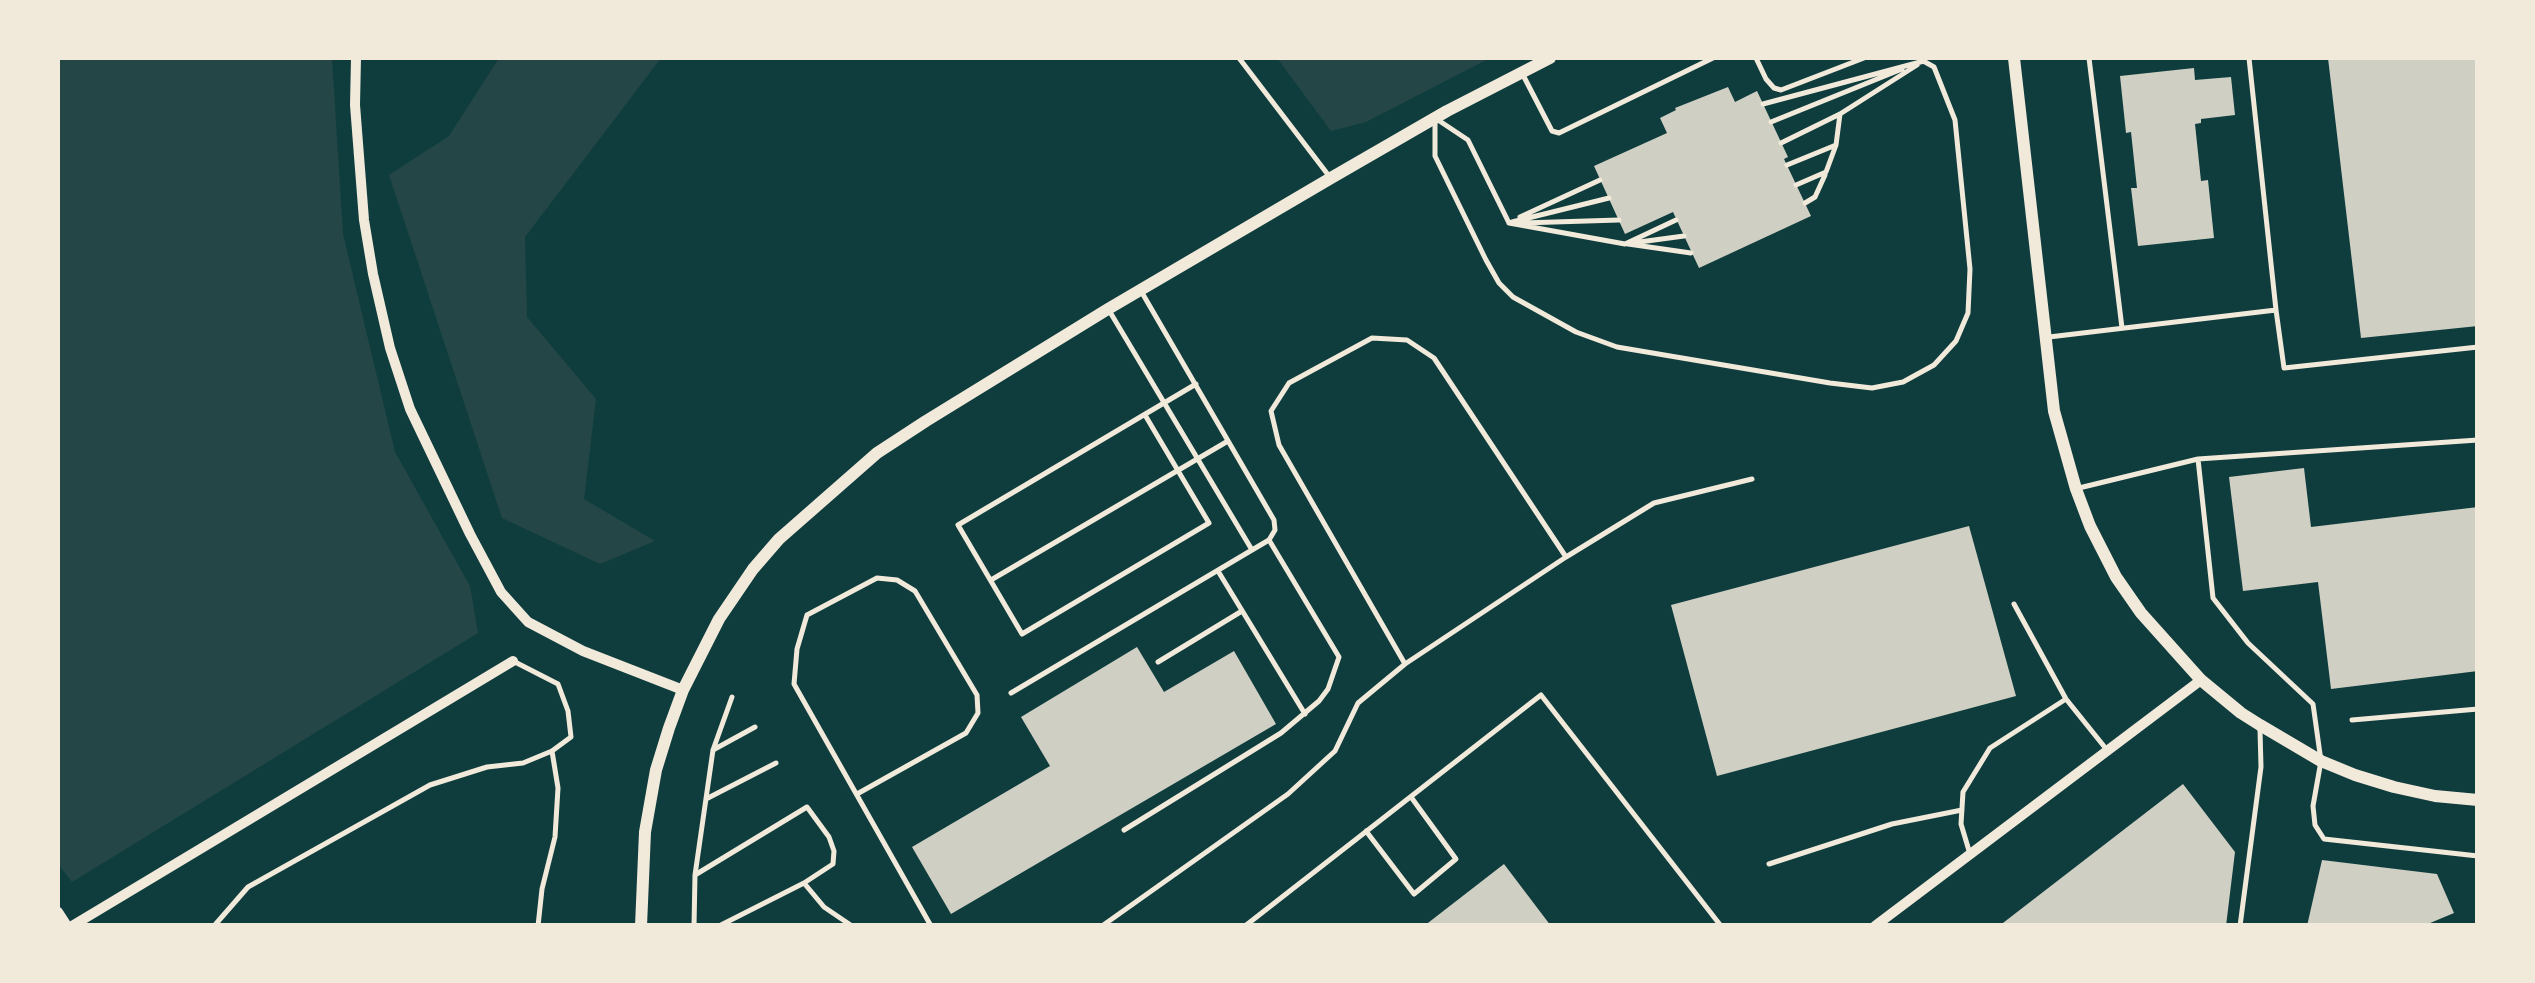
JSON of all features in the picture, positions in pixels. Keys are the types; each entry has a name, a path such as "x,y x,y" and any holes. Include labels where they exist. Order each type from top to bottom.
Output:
{"street":[{"path":"356,58 355,104 364,220 382,311 410,410 470,534 501,592 528,622 583,652 683,690"},
{"path":"641,926 646,832 656,770 668,728 719,620 753,569 779,539 877,453 1108,309 1331,178 1550,58"},
{"path":"2014,58 2054,411 2076,489 2116,577 2141,613 2201,680 2260,725 2321,761 2356,775 2435,796 2478,800"},
{"path":"58,912 70,926 513,661"},
{"path":"1875,926 2201,680"}],"lane":[{"path":"1240,58 1331,178"},
{"path":"1522,72 1552,131 1559,133 1713,58"},
{"path":"1756,58 1766,79 1781,90 1864,58"},
{"path":"2089,58 2122,328"},
{"path":"2249,58 2284,368 2478,347"},
{"path":"1781,143 1840,114 1921,59"},
{"path":"1771,122 1921,59"},
{"path":"1435,118 1435,156 1499,283 1513,296 1576,332 1618,347 1872,388 1902,382 1934,365 1956,341 1968,313 1970,269 1955,120 1934,67 1921,59 1763,104"},
{"path":"1805,203 1815,197 1826,172 1836,145 1840,114"},
{"path":"1435,118 1468,140 1509,223"},
{"path":"1787,165 1836,145"},
{"path":"1796,184 1826,172"},
{"path":"1509,223 1600,180"},
{"path":"1509,223 1609,198"},
{"path":"1509,223 1619,220"},
{"path":"1626,244 1676,220"},
{"path":"1509,223 1692,252"},
{"path":"1626,244 1684,236"},
{"path":"1011,693 1270,540 1275,530 1274,520 1141,290"},
{"path":"1108,309 1252,550"},
{"path":"2046,337 2276,310"},
{"path":"1405,664 1279,444 1271,410 1290,383 1372,338 1407,340 1434,358 1566,557"},
{"path":"1144,415 1209,524 1022,634 958,525 1196,384"},
{"path":"2076,489 2198,459 2478,440"},
{"path":"991,580 1228,441"},
{"path":"2198,459 2214,598 2248,643 2314,704 2321,761 2313,806 2315,825 2324,838 2478,856"},
{"path":"1102,926 1288,794 1335,752 1358,703 1405,664 1654,503 1752,479"},
{"path":"1124,830 1281,733 1328,689 1339,656 1270,540"},
{"path":"1218,572 1304,714"},
{"path":"856,794 966,733 978,713 977,695 915,591 896,580 877,578 807,615 797,650 794,684 856,794 931,926"},
{"path":"2014,604 2066,699 2108,750"},
{"path":"1158,662 1242,611"},
{"path":"214,926 248,887 430,785 486,767 524,763 552,751 571,737 568,711 558,684 513,661"},
{"path":"1245,926 1540,695 1720,926"},
{"path":"694,926 695,875 713,750 732,697"},
{"path":"1970,854 1961,824 1963,792 1990,748 2066,699"},
{"path":"2352,720 2478,709"},
{"path":"2240,926 2261,767 2260,725"},
{"path":"713,750 754,727"},
{"path":"538,926 555,836 558,788 552,751"},
{"path":"706,799 776,763"},
{"path":"1366,831 1414,894 1456,859 1411,797"},
{"path":"695,875 808,807 829,837 834,864 719,926"},
{"path":"1769,864 1892,824 1962,810"},
{"path":"804,883 824,907 852,926"}],"shaded area":[{"path":"58,58 332,58 343,234 395,452 470,586 478,633 72,882 58,864"},
{"path":"499,58 661,58 525,237 527,317 596,399 584,499 655,541 600,564 502,518 389,175 449,136"},
{"path":"1277,58 1490,58 1366,122 1331,131"}],"building":[{"path":"2328,58 2478,58 2478,326 2361,338"},
{"path":"2194,68 2195,80 2231,77 2235,115 2201,119 2201,123 2195,124 2201,181 2208,180 2214,238 2138,246 2131,188 2137,188 2120,76"},
{"path":"1728,87 1735,102 1757,91 1811,216 1699,268 1673,212 1625,234 1594,166 1667,133 1660,118 1675,108"},
{"path":"2304,468 2311,527 2478,507 2478,671 2331,689 2318,582 2243,591 2229,477"},
{"path":"1969,526 2016,696 1717,776 1671,605"},
{"path":"1137,647 1164,692 1234,651 1276,724 951,914 912,847 1050,766 1021,717"},
{"path":"2183,784 2235,852 2226,926 1999,926"},
{"path":"2322,860 2437,874 2454,913 2423,926 2307,926"},
{"path":"1504,864 1551,926 1424,926"}]}
